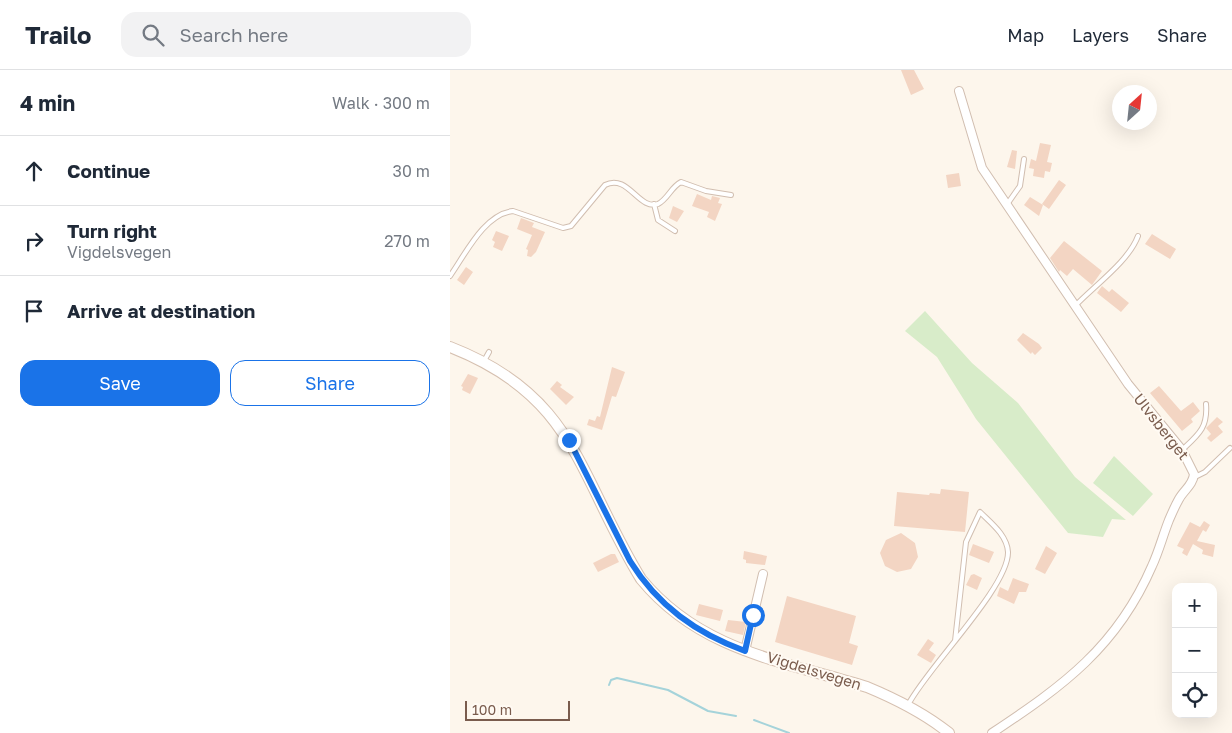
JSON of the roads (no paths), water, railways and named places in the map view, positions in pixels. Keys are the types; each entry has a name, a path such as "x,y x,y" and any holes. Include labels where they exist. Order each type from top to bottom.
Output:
{"main road":[{"name":"Vigdelsvegen","path":"450,347 486,357 539,401 553,418 583,465 630,561 652,593 684,621 700,631 745,651 867,687 908,705 949,733"}],"street":[{"name":"Ulvsberget","path":"959,91 982,168 1008,203 1128,384 1182,450 1193,469 1193,478 1173,510 1152,566 1131,607 1101,648 1040,701 992,733"},
{"path":"745,651 763,574"}],"lane":[{"path":"1008,203 1020,186 1024,158"},
{"path":"450,276 475,236 504,212 513,211 563,228 571,226 605,185 612,182 620,183 643,200 654,204 664,199 675,185 681,182 706,191 731,196"},
{"path":"654,204 658,220 676,231"},
{"path":"1075,306 1126,255 1138,236"},
{"path":"1182,450 1199,434 1207,419 1206,404"},
{"path":"1193,478 1205,472 1230,448"},
{"path":"908,705 988,598 1007,561 1008,550 1005,538 980,512 966,542 955,641"}],"waterway":[{"path":"609,685 611,680 617,678 668,690 708,711 736,716"},
{"path":"754,720 789,733"}]}
